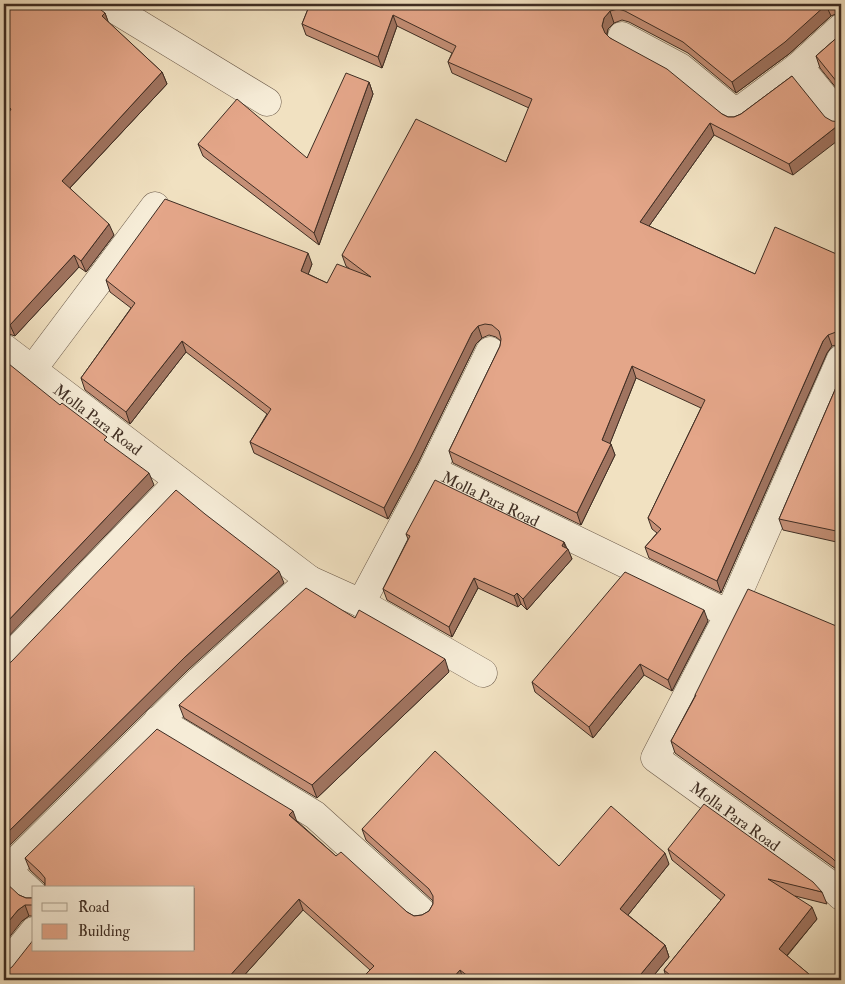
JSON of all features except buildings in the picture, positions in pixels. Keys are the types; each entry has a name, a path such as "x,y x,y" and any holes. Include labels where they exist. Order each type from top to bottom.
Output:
{"street":[{"path":"106,4 266,102"},
{"path":"622,36 680,67 736,112 799,66 841,28"},
{"path":"799,66 841,118"},
{"path":"32,370 155,206"},
{"name":"Molla Para Road","path":"4,348 310,580 361,603 432,470 729,614 655,758 827,882 841,896"},
{"path":"432,470 490,351"},
{"path":"729,614 841,359"},
{"path":"4,663 178,481"},
{"path":"32,893 8,870 158,720 310,580"},
{"path":"361,603 483,673"},
{"path":"158,720 315,815 422,912"},
{"path":"4,968 32,933"}]}
